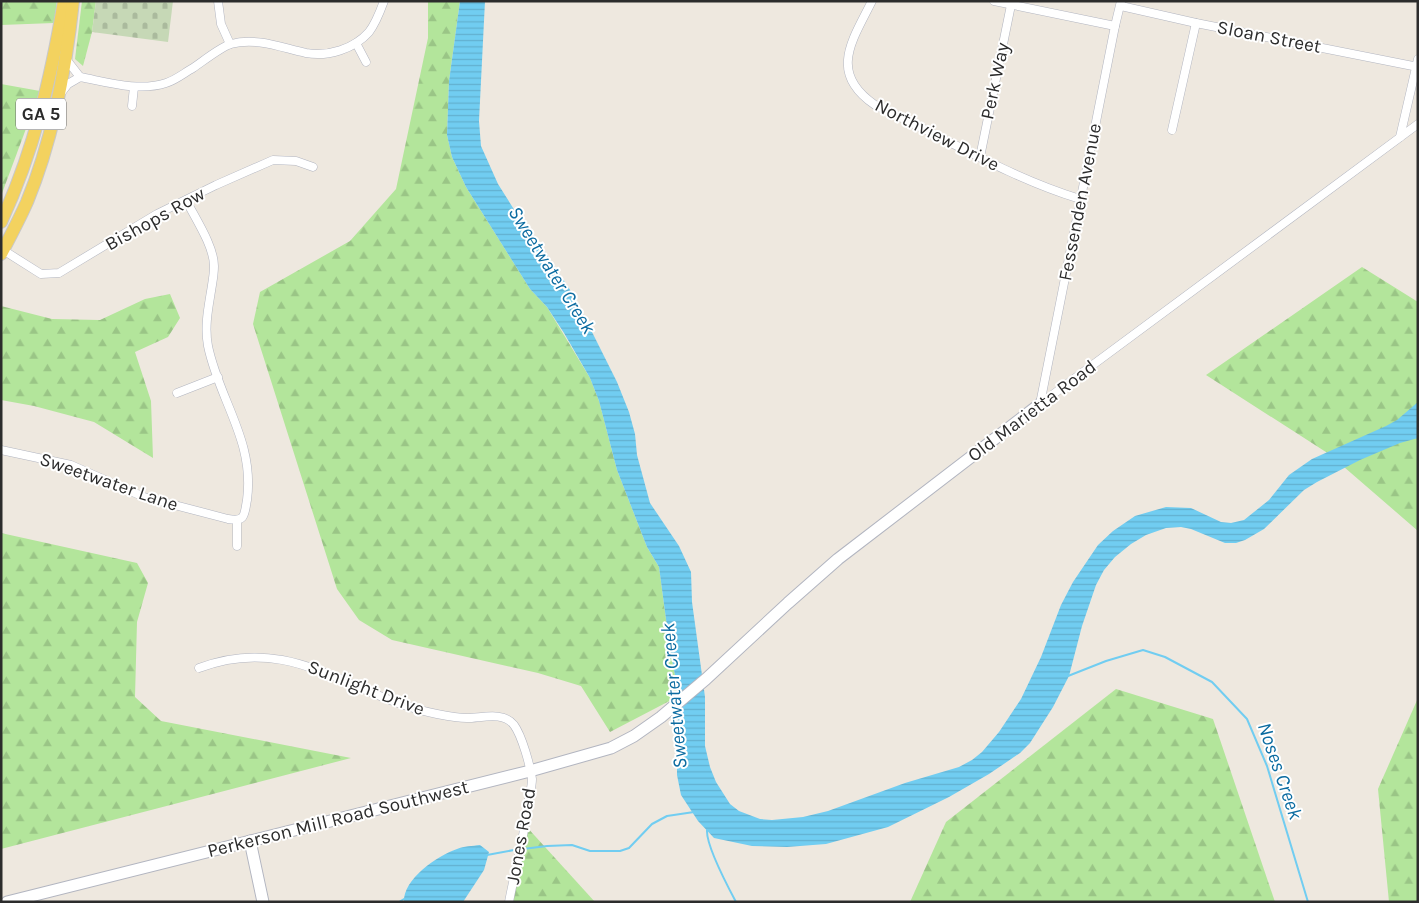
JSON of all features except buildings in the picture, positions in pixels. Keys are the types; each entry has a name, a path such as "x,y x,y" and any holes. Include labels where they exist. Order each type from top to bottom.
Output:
{"main road":[{"name":"GA 5","path":"1,222 16,189 40,116 56,49 64,1"},
{"name":"GA 5","path":"2,252 20,218 38,173 47,143 58,98 73,1"}],"street":[{"path":"218,1 222,24 230,44"},
{"path":"58,98 68,84 80,78 134,87 166,83 230,44 250,42 273,44 307,53 324,54 342,50 368,32 380,13 384,1"},
{"name":"Northview Drive","path":"872,1 847,56 849,72 858,92 876,105 980,157 1047,189 1080,199"},
{"path":"994,1 1115,26"},
{"name":"Sloan Street","path":"1121,3 1196,23 1417,64"},
{"name":"Fessenden Avenue","path":"1040,404 1121,3"},
{"name":"Perk Way","path":"980,157 1011,5"},
{"path":"1172,130 1196,23"},
{"path":"356,42 366,62"},
{"path":"65,58 80,78"},
{"path":"1400,137 1417,64"},
{"path":"132,106 134,87"},
{"name":"Old Marietta Road","path":"661,717 706,679 838,559 1226,264 1418,124"},
{"name":"Bishops Row","path":"2,252 41,274 59,273 157,214 216,184 273,160 296,161 313,167"},
{"path":"186,200 210,246 214,265 206,328 208,346 243,442 247,465 248,482 245,514 237,520 237,546"},
{"path":"177,393 218,377"},
{"name":"Sweetwater Lane","path":"1,450 71,465 144,497 237,520"},
{"name":"Sunlight Drive","path":"199,668 230,658 248,656 276,658 310,666 414,709 457,717 491,716 507,720 514,726 522,741 530,771"},
{"name":"Perkerson Mill Road Southwest","path":"14,901 530,771 611,748 634,736 661,717"},
{"name":"Jones Road","path":"509,902 527,815 532,780 530,771"},
{"path":"250,841 263,902"}],"green space":[{"path":"1,1 57,1 54,23 1,25"},
{"path":"82,1 96,1 92,32 83,66 75,59"},
{"path":"96,1 173,1 168,42 92,32"},
{"path":"428,1 460,1 449,81 447,135 452,157 466,187 530,289 547,307 590,378 599,401 617,470 647,547 659,567 670,649 679,696 610,732 581,686 538,673 392,640 359,620 337,589 253,324 260,292 350,241 396,189 428,38"},
{"path":"1,84 40,91 1,196"},
{"path":"1362,267 1418,302 1418,531 1329,454 1206,375"},
{"path":"170,294 180,318 168,337 135,352 151,401 153,458 94,422 34,406 1,400 1,306 52,319 100,320 145,299"},
{"path":"1,533 137,563 148,583 137,622 135,697 161,721 351,758 1,849"},
{"path":"1116,689 1213,719 1275,902 910,902 946,822"},
{"path":"1418,698 1418,902 1389,902 1378,789"},
{"path":"525,825 595,902 508,902"}],"water":[{"name":"Sweetwater Creek","path":"460,1 485,1 479,121 481,146 498,184 574,296 617,382 629,412 635,434 637,455 650,503 679,546 691,572 692,602 705,697 705,746 716,782 730,804 739,811 760,819 772,820 803,817 828,811 905,783 959,767 972,760 982,752 999,732 1021,699 1041,657 1061,605 1073,582 1098,545 1113,531 1135,516 1166,507 1191,508 1221,522 1231,523 1244,520 1269,500 1289,475 1312,459 1386,426 1397,420 1418,402 1418,438 1400,443 1360,460 1317,482 1304,490 1264,529 1245,540 1236,543 1225,543 1191,529 1181,527 1166,528 1146,535 1131,544 1115,557 1104,570 1096,585 1082,626 1069,676 1053,707 1030,743 1020,753 989,774 949,797 888,827 826,844 787,847 752,846 714,838 698,821 681,795 677,775 679,696 670,649 659,567 647,547 617,470 599,401 590,378 564,333 547,307 530,289 466,187 452,157 447,135 449,81"},
{"path":"480,845 489,852 484,870 463,902 404,902 405,893 409,885 431,863 449,852 468,846"}],"waterway":[{"name":"Noses Creek","path":"1068,676 1106,661 1143,650 1165,657 1212,682 1247,719 1267,766 1308,902"},
{"path":"523,849 572,845 590,851 620,851 629,848 652,824 667,816 694,812"},
{"path":"707,830 714,855 736,902"},
{"path":"487,855 514,850"},
{"path":"399,902 404,899"}]}
